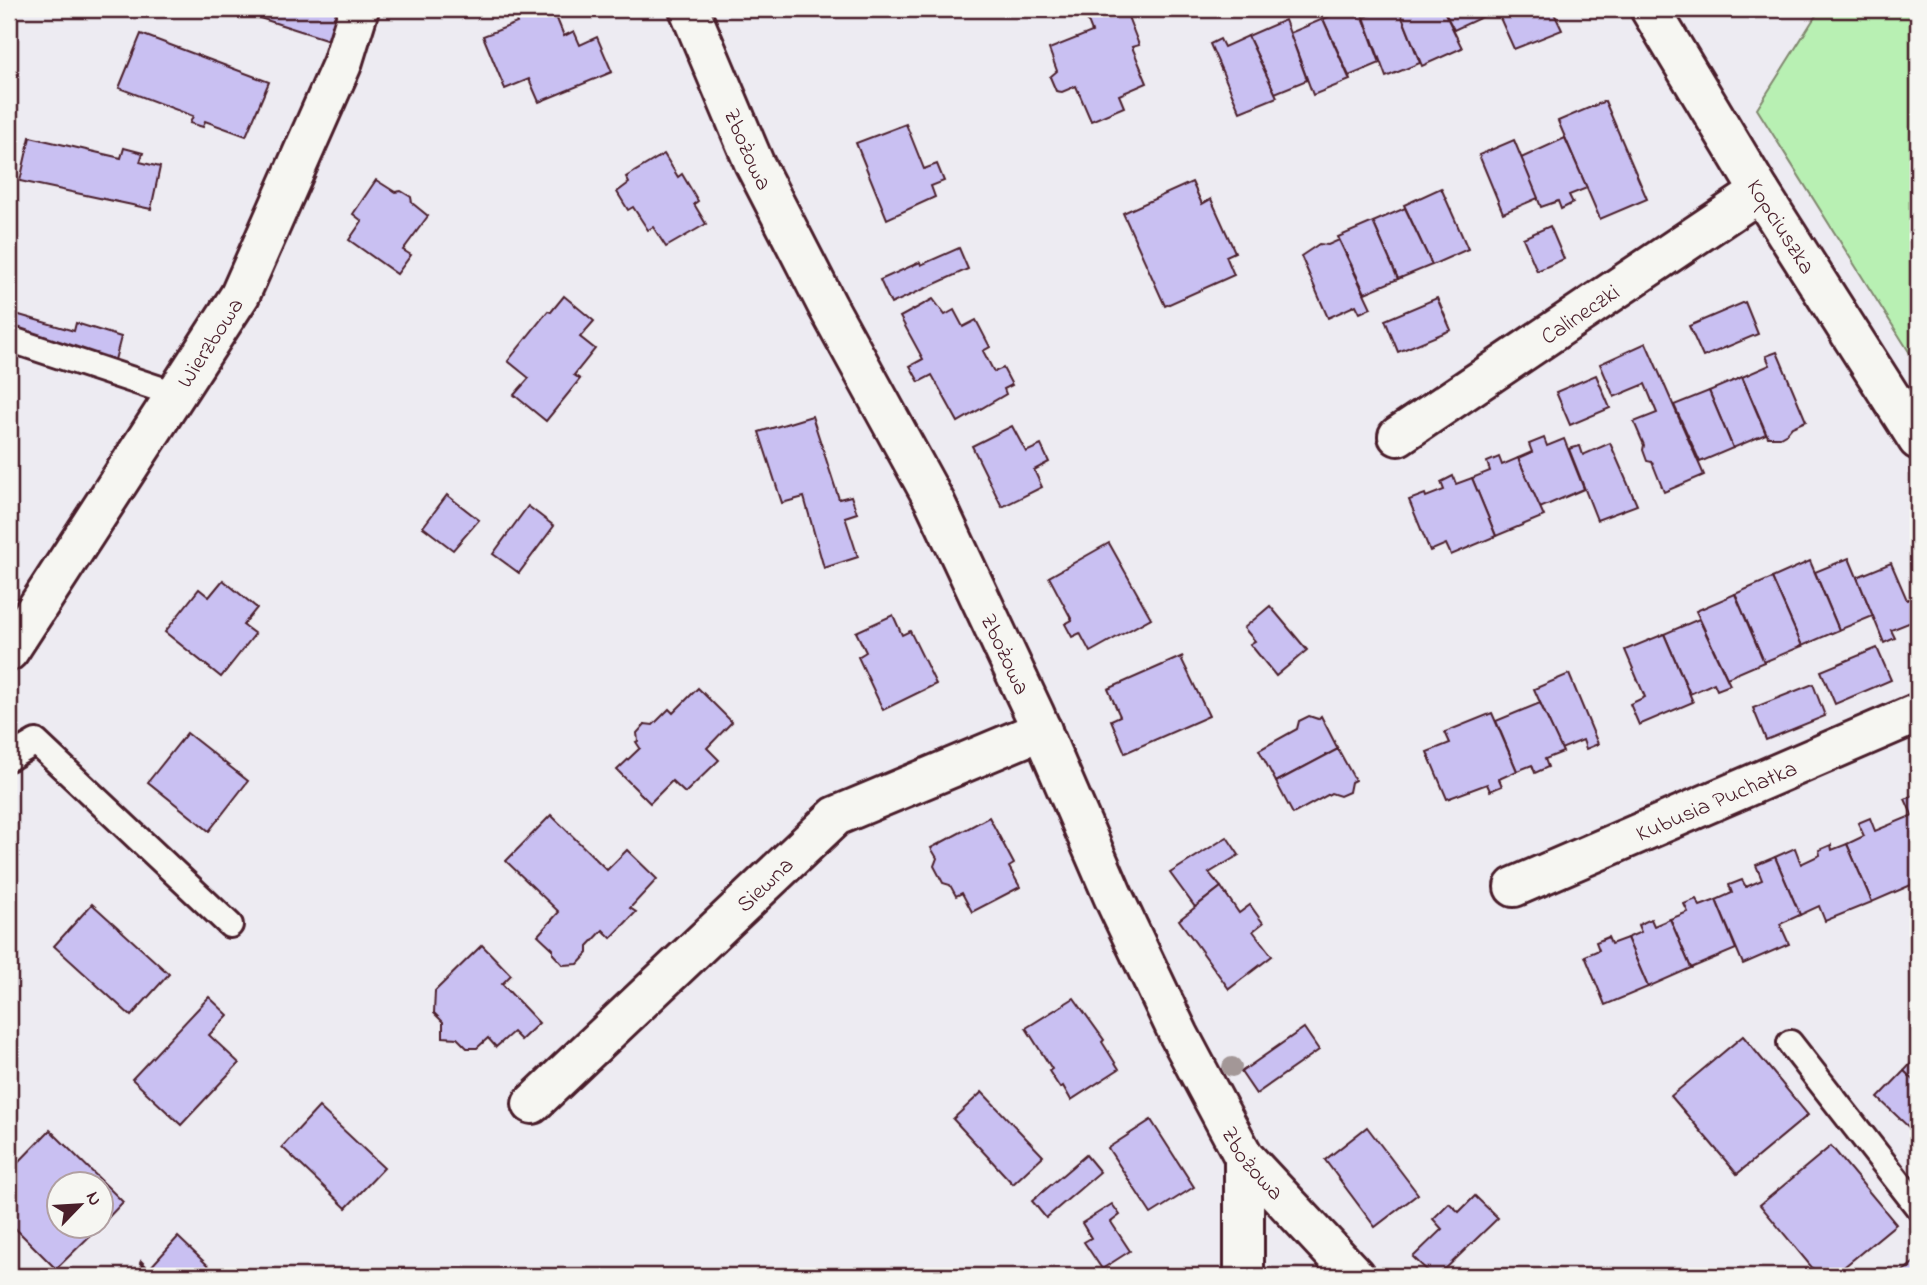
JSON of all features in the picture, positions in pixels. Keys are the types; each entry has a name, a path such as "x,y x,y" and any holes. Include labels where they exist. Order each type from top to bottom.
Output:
{"street":[{"name":"Wierzbowa","path":"9,651 240,295 342,64 359,9"},
{"name":"Zbożowa","path":"689,9 754,163 828,307 935,502 1042,730 1113,896 1179,1035 1244,1157 1355,1276"},
{"name":"Kopciuszka","path":"1650,9 1760,192 1918,440"},
{"name":"Calineczki","path":"1398,436 1760,192"},
{"name":"Kubusia Puchatka","path":"1514,887 1918,713"},
{"name":"Siewna","path":"532,1104 836,816 1042,730"},
{"path":"1244,1157 1244,1276"}],"lane":[{"path":"9,339 175,394"},
{"path":"9,758 36,742 230,925"},
{"path":"1790,1043 1918,1207"}],"green space":[{"path":"1820,9 1918,9 1918,366 1757,109"}],"building":[{"path":"263,9 342,9 332,41 260,18"},
{"path":"522,9 553,9 564,36 574,31 580,45 597,37 612,72 539,102 529,79 505,89 483,36 517,23 513,13"},
{"path":"1083,9 1125,9 1139,45 1132,47 1147,83 1119,95 1124,107 1091,121 1076,86 1062,92 1056,91 1050,77 1057,71 1049,49 1092,32"},
{"path":"1347,9 1360,9 1380,63 1349,76 1323,19"},
{"path":"1385,9 1399,9 1420,63 1386,77 1364,17"},
{"path":"1399,9 1443,9 1462,48 1422,66"},
{"path":"1443,9 1496,9 1497,10 1454,30"},
{"path":"1496,9 1552,9 1562,30 1514,49"},
{"path":"1323,19 1350,80 1313,95 1290,33"},
{"path":"1285,20 1307,80 1275,93 1248,36"},
{"path":"141,34 269,82 246,136 205,121 203,127 190,123 193,116 119,88"},
{"path":"1248,36 1277,97 1240,112 1210,44 1220,39 1224,47"},
{"path":"1605,101 1647,199 1600,219 1558,121"},
{"path":"906,124 924,169 937,164 944,181 931,186 935,197 887,219 856,143"},
{"path":"30,137 121,158 124,148 143,153 140,162 160,167 151,209 20,181"},
{"path":"1565,138 1587,188 1569,195 1573,203 1561,209 1558,201 1541,207 1521,158"},
{"path":"1514,140 1538,198 1503,213 1479,155"},
{"path":"664,154 678,177 682,174 698,201 694,204 706,224 666,247 653,227 648,230 633,207 628,210 617,192 629,183 626,177"},
{"path":"376,180 395,192 401,191 411,197 412,203 428,216 403,250 411,255 397,274 349,240 362,221 353,214"},
{"path":"1192,182 1202,204 1211,199 1235,252 1226,256 1234,275 1165,306 1123,213"},
{"path":"1441,188 1468,249 1432,265 1404,205"},
{"path":"1405,208 1432,265 1398,279 1373,222"},
{"path":"1373,222 1398,279 1365,293 1338,237"},
{"path":"1550,226 1564,259 1537,271 1523,238"},
{"path":"1339,240 1371,308 1360,313 1356,305 1328,318 1301,256 1319,244 1328,245"},
{"path":"959,248 968,269 891,304 880,280"},
{"path":"564,296 594,321 580,337 595,349 574,375 580,379 546,421 514,395 529,378 508,361 548,311 551,312"},
{"path":"1437,298 1451,330 1398,352 1385,320"},
{"path":"933,299 945,315 954,310 963,327 976,320 990,347 983,351 994,372 1003,368 1012,385 1004,389 1006,394 958,422 932,375 919,382 910,366 923,359 900,317"},
{"path":"1745,302 1758,334 1703,357 1689,326"},
{"path":"9,312 74,331 76,323 121,337 115,360 9,329"},
{"path":"1646,343 1704,475 1664,492 1652,462 1647,461 1644,445 1634,422 1657,413 1645,384 1614,397 1600,364"},
{"path":"1777,352 1806,421 1792,427 1780,437 1768,437 1742,377 1770,365 1766,356"},
{"path":"1596,375 1610,408 1570,425 1556,392"},
{"path":"1742,377 1766,434 1733,448 1709,391"},
{"path":"1709,391 1733,448 1700,462 1674,405"},
{"path":"812,416 839,499 851,496 857,513 845,517 858,557 824,568 804,497 782,503 759,432"},
{"path":"1012,426 1026,452 1041,445 1049,462 1034,470 1042,487 1002,507 972,446"},
{"path":"1544,438 1547,446 1564,439 1584,489 1540,508 1518,458 1532,452 1529,444"},
{"path":"1610,443 1637,505 1597,520 1569,449 1580,446 1583,455"},
{"path":"1499,457 1502,465 1518,458 1544,516 1496,536 1472,478 1490,471 1487,462"},
{"path":"1453,476 1456,484 1472,478 1496,536 1451,555 1446,544 1430,551 1409,500 1444,490 1441,482"},
{"path":"447,495 479,520 453,550 423,527"},
{"path":"528,506 554,526 519,573 493,554"},
{"path":"1109,543 1151,618 1090,652 1080,633 1072,637 1065,624 1072,620 1049,577"},
{"path":"1849,558 1873,616 1839,630 1815,572"},
{"path":"1810,561 1839,630 1802,646 1772,578"},
{"path":"1891,563 1907,600 1918,595 1918,626 1916,620 1891,630 1895,638 1884,643 1857,577"},
{"path":"1772,578 1802,646 1764,662 1735,594"},
{"path":"223,580 257,608 243,625 255,634 221,677 165,632 199,589 209,597"},
{"path":"1735,594 1764,662 1727,678 1696,611"},
{"path":"1270,606 1307,650 1276,676 1250,644 1255,641 1244,628"},
{"path":"893,615 902,635 910,631 936,684 883,710 858,657 866,652 856,632"},
{"path":"1699,619 1730,685 1717,690 1714,683 1690,694 1664,634"},
{"path":"1664,634 1693,702 1639,725 1630,704 1645,697 1625,650"},
{"path":"1877,648 1891,680 1835,704 1821,671"},
{"path":"1183,656 1181,658 1209,716 1125,753 1111,720 1120,716 1108,689"},
{"path":"1569,674 1598,744 1586,749 1583,740 1561,749 1534,689"},
{"path":"1813,684 1825,716 1766,740 1753,708"},
{"path":"698,688 732,722 707,748 719,760 685,793 672,781 650,803 617,770 640,748 636,742 637,733 645,724 653,725 669,709 673,713"},
{"path":"1540,703 1563,752 1545,759 1548,767 1535,773 1532,765 1517,771 1496,721"},
{"path":"1492,713 1517,771 1499,779 1502,786 1490,791 1487,784 1447,799 1427,752 1450,743 1445,732"},
{"path":"1309,716 1318,719 1321,716 1338,749 1276,782 1259,750 1297,729 1299,721"},
{"path":"187,733 248,781 209,831 148,782"},
{"path":"1338,749 1355,780 1351,782 1349,792 1340,796 1331,793 1293,814 1276,782"},
{"path":"1918,793 1918,828 1905,799"},
{"path":"551,815 607,870 627,850 657,879 630,908 636,912 611,938 603,930 588,946 588,953 578,964 563,965 553,954 553,949 538,935 559,912 506,861"},
{"path":"1913,815 1918,828 1918,882 1872,902 1847,844 1864,836 1858,823 1870,818 1875,831"},
{"path":"989,817 1014,864 1009,867 1020,887 972,912 962,893 956,896 950,885 943,883 934,866 937,858 931,848"},
{"path":"1227,837 1239,855 1209,873 1221,887 1195,907 1170,873"},
{"path":"1847,844 1872,902 1825,921 1819,906 1800,915 1775,857 1795,848 1801,864 1820,855 1819,850 1831,845 1832,850"},
{"path":"1775,857 1800,915 1780,924 1789,944 1743,964 1716,900 1732,893 1729,885 1742,880 1746,887 1762,880 1756,865"},
{"path":"1221,887 1239,913 1250,905 1263,923 1253,931 1272,956 1229,989 1179,920"},
{"path":"1696,899 1700,906 1716,900 1736,949 1691,968 1670,919 1688,912 1684,904"},
{"path":"92,904 169,974 131,1016 54,946"},
{"path":"1651,919 1654,926 1670,919 1691,968 1648,987 1627,938 1641,932 1638,925"},
{"path":"1608,937 1611,944 1627,938 1648,987 1605,1005 1585,956 1599,950 1596,942"},
{"path":"482,945 511,975 502,984 539,1023 521,1040 513,1032 496,1047 488,1038 477,1048 467,1048 457,1038 443,1037 443,1022 434,1013 435,991"},
{"path":"209,997 228,1015 209,1035 239,1063 181,1125 132,1079"},
{"path":"1074,998 1104,1040 1102,1042 1119,1069 1071,1100 1049,1071 1052,1069 1026,1028"},
{"path":"1304,1028 1319,1050 1256,1094 1241,1072"},
{"path":"1743,1036 1808,1115 1737,1174 1671,1096"},
{"path":"1918,1056 1918,1084 1904,1071"},
{"path":"1904,1071 1918,1084 1918,1136 1878,1098"},
{"path":"982,1092 1043,1156 1013,1184 953,1119"},
{"path":"319,1107 384,1168 346,1208 282,1147"},
{"path":"1151,1120 1194,1187 1151,1214 1108,1148"},
{"path":"1367,1127 1418,1194 1375,1227 1325,1160"},
{"path":"50,1130 91,1170 46,1170 46,1240 86,1240 56,1269 9,1222 9,1172"},
{"path":"1831,1146 1896,1224 1833,1276 1819,1276 1760,1205"},
{"path":"1086,1155 1100,1172 1046,1218 1032,1201"},
{"path":"116,1195 123,1202 116,1209"},
{"path":"1475,1196 1498,1218 1438,1276 1433,1276 1413,1257 1442,1229 1433,1219 1449,1203 1459,1212"},
{"path":"1112,1204 1120,1215 1111,1222 1130,1251 1102,1269 1084,1242 1091,1238 1082,1223"},
{"path":"178,1237 219,1276 154,1276 140,1263 141,1261 149,1269"},
{"path":"1918,1259 1918,1276 1897,1276"},
{"path":"140,1263 154,1276 142,1276 146,1272"}]}
